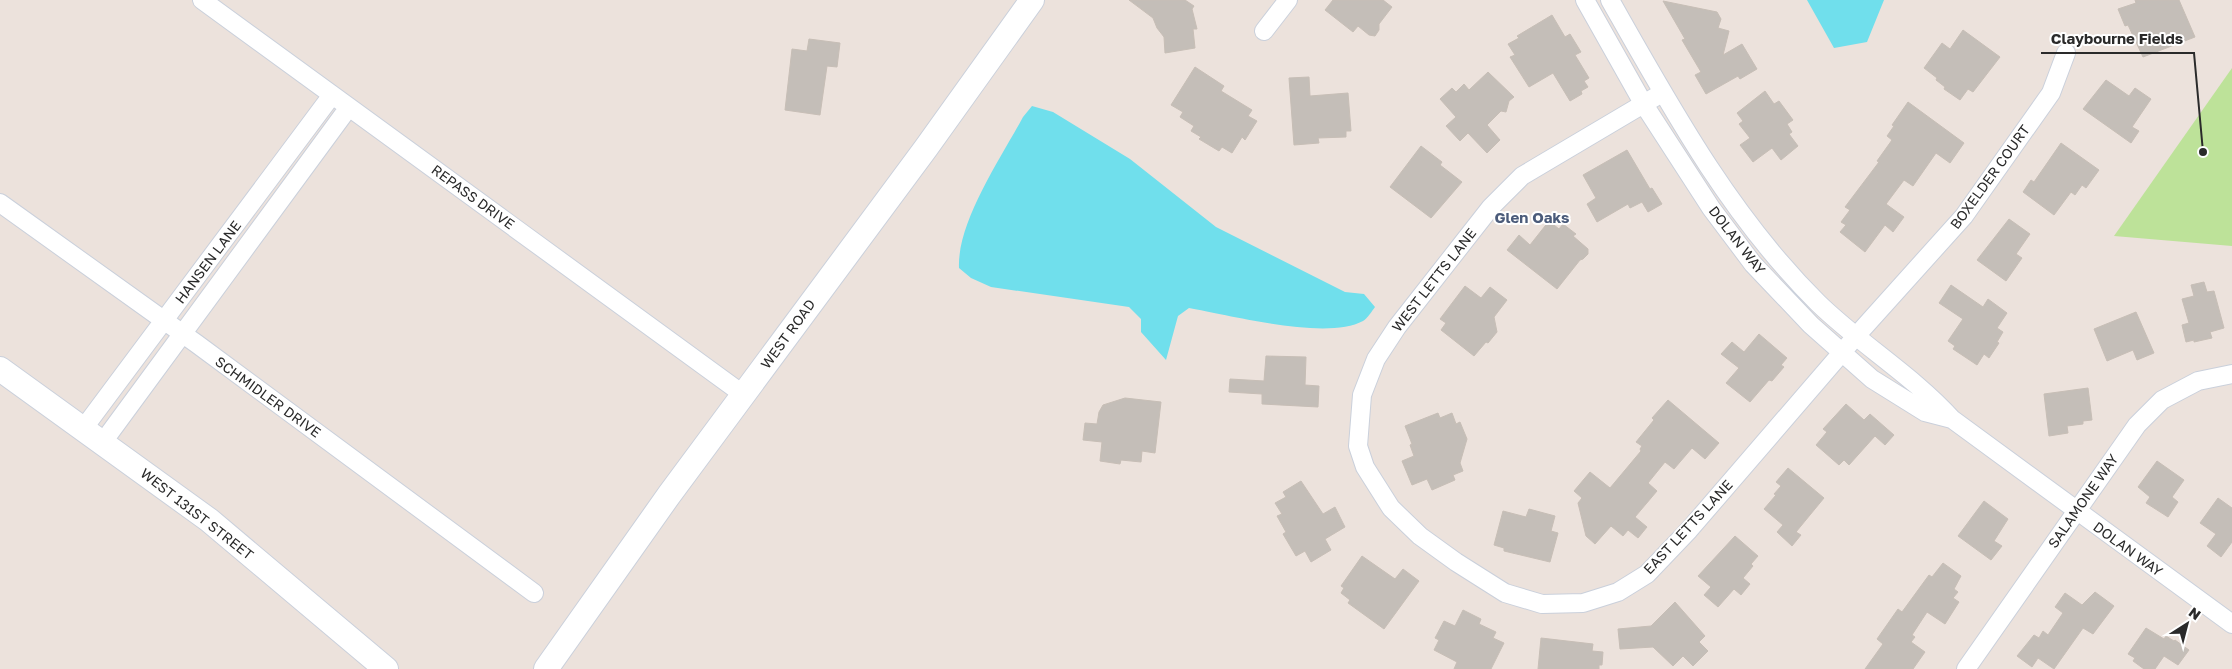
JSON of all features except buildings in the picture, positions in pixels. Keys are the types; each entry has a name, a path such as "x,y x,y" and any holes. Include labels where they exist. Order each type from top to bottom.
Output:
{"street":[{"name":"REPASS DRIVE","path":"202,0 744,395"},
{"name":"WEST ROAD","path":"546,669 669,495 926,148 1032,0"},
{"path":"1264,30 1288,0"},
{"name":"DOLAN WAY","path":"1585,0 1643,103 1711,208 1753,264 1810,324 1872,379 1925,412 1952,419"},
{"name":"DOLAN WAY","path":"1610,0 1662,93 1725,192 1770,250 1818,303 1931,397 1952,419 2232,624"},
{"name":"BOXELDER COURT","path":"1857,335 1964,216 2051,93 2066,53"},
{"name":"WEST LETTS LANE","path":"1420,536 1391,508 1365,467 1358,446 1362,395 1376,359 1397,327 1491,206 1522,176 1662,93"},
{"name":"HANSEN LANE","path":"84,429 332,95"},
{"name":"HANSEN LANE","path":"103,442 349,107"},
{"name":"SCHMIDLER DRIVE","path":"0,203 164,320 534,593"},
{"name":"EAST LETTS LANE","path":"1420,536 1456,562 1505,592 1542,604 1583,603 1618,592 1647,574 1689,530 1857,335"},
{"name":"WEST 131ST STREET","path":"0,369 208,520 386,669"},
{"name":"SALAMONE WAY","path":"1966,669 2137,424 2162,400 2198,382 2232,374"}],"green space":[{"path":"2232,68 2232,246 2114,236"}],"water":[{"path":"1807,0 1884,0 1867,42 1834,48"},
{"path":"1032,106 1053,112 1130,159 1216,227 1345,292 1364,294 1375,307 1363,321 1347,326 1326,328 1277,325 1189,308 1178,316 1166,360 1141,332 1141,319 1129,307 991,287 971,278 959,268 960,250 965,231 982,191 1023,117"}],"place":[{"name":"Claybourne Fields","path":"2203,152"}],"district":[{"name":"Glen Oaks","path":"1532,218"}]}
